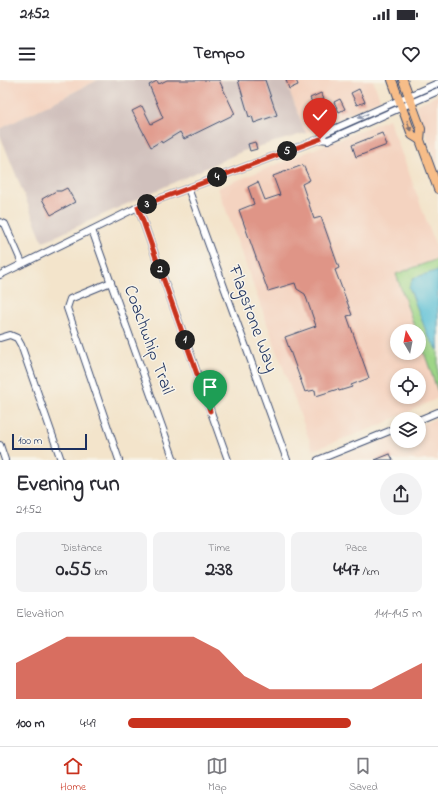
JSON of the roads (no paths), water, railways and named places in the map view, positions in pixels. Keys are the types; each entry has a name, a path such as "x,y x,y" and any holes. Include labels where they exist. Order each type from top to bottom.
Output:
{"main road":[{"path":"392,80 412,135 420,140"},
{"path":"403,80 421,130 420,140 438,189"}],"street":[{"path":"0,275 138,207 320,139 328,140 402,108 410,100 438,83"},
{"path":"320,139 325,133 399,100 410,100 438,91"},
{"name":"Flagstone Way","path":"188,188 287,460"},
{"path":"138,207 228,460"},
{"path":"0,222 5,224 22,263"},
{"name":"Coachwhip Trail","path":"92,230 174,460"},
{"path":"111,282 70,299 67,308 119,460"},
{"path":"0,338 10,335 17,338 21,345 61,460"},
{"path":"426,417 438,412"},
{"path":"318,460 390,431"},
{"path":"0,445 5,460"}],"water":[{"path":"436,271 438,272 438,350 428,336 426,324 423,324 409,287 413,278"}]}
